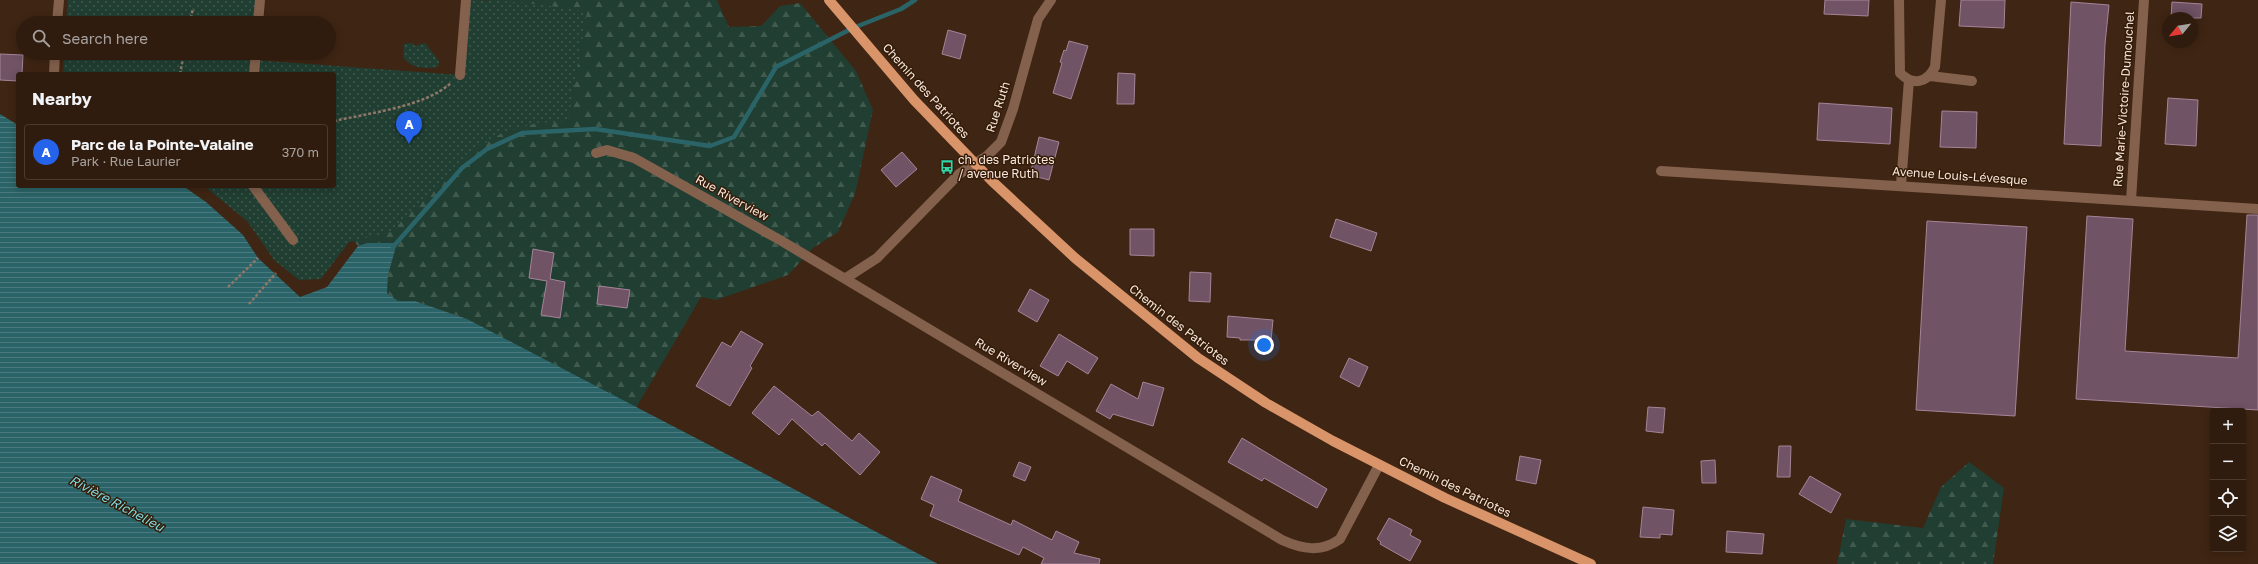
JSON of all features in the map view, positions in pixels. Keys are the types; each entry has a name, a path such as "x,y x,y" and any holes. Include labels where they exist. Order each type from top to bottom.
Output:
{"main road":[{"name":"Chemin des Patriotes","path":"829,0 914,100 974,164 1070,253 1192,354 1288,417 1379,465 1444,498 1591,564"}],"street":[{"path":"58,16 59,0"},
{"path":"259,16 260,0"},
{"path":"460,75 466,0"},
{"name":"Rue Ruth","path":"846,278 889,248 959,174 995,149 1001,142 1013,109 1038,19 1043,9 1051,0"},
{"path":"1899,0 1900,73 1909,80 1920,82 1930,76 1935,67 1941,0"},
{"name":"Rue Marie-Victoire-Dumouchel","path":"2131,200 2144,0"},
{"path":"54,72 55,60"},
{"path":"1930,76 1972,81"},
{"path":"1901,185 1909,80"},
{"name":"Rue Riverview","path":"596,153 607,150 634,158 846,278 1282,540 1296,546 1307,549 1322,547 1333,544 1340,539 1379,465"},
{"name":"Avenue Louis-Lévesque","path":"1661,171 1901,185 2258,209"},
{"path":"254,188 293,240"}],"path":[{"path":"191,16 193,8"},
{"path":"180,72 183,60"},
{"path":"336,121 411,104 441,92 460,75"},
{"path":"228,287 258,258"},
{"path":"249,304 276,273"}],"green space":[{"path":"68,0 260,0 259,16 67,16"},
{"path":"466,0 526,3 587,12 568,121 537,123 502,133 466,155 391,232 349,242 321,279 299,280 274,260 247,221 206,188 336,188 336,72 63,72 64,60 255,60 460,75"},
{"path":"489,0 717,0 729,27 761,26 780,6 800,3 856,71 873,110 855,194 838,232 813,248 788,275 716,300 701,297 636,408 467,319 415,301 398,301 387,293 388,275 397,243 367,243 358,246 341,226 471,99"},
{"path":"413,43 415,46 425,43 439,61 438,67 428,68 410,64 403,57 404,44"},
{"path":"1969,462 2004,488 1993,564 1837,564 1846,519 1923,528 1941,487"}],"water":[{"name":"Rivière Richelieu","path":"0,114 16,124 16,188 186,188 206,202 243,235 258,258 300,297 327,287 358,246 367,243 397,243 388,275 387,293 398,301 415,301 467,319 938,564 0,564"}],"building":[{"path":"1825,0 1869,0 1868,16 1824,14"},
{"path":"1961,0 2005,0 2004,28 1959,26"},
{"path":"2071,2 2109,5 2105,44 2101,146 2064,144"},
{"path":"2172,2 2202,4 2201,18 2198,18 2198,12 2171,12"},
{"path":"948,30 966,35 960,59 942,54"},
{"path":"1069,41 1088,46 1071,99 1053,93 1062,63 1060,62"},
{"path":"0,54 16,55 16,60 23,60 22,72 16,72 16,81 0,80"},
{"path":"1118,73 1135,74 1134,104 1117,104"},
{"path":"2168,98 2198,100 2196,146 2165,144"},
{"path":"1819,103 1892,108 1890,144 1817,140"},
{"path":"1942,111 1977,112 1976,148 1940,147"},
{"path":"1039,137 1059,142 1049,180 1030,175"},
{"path":"902,152 917,169 896,187 881,170"},
{"path":"2247,215 2258,215 2258,410 2246,409 2246,408 2076,399 2087,216 2133,219 2125,351 2238,358"},
{"path":"1336,219 1377,233 1371,251 1330,237"},
{"path":"1927,221 2027,227 2015,416 1916,410"},
{"path":"1130,229 1154,229 1154,256 1130,255"},
{"path":"533,249 554,253 550,279 565,282 560,318 541,315 547,281 529,278"},
{"path":"1190,272 1211,273 1210,302 1189,301"},
{"path":"599,286 630,290 627,308 597,304"},
{"path":"1030,289 1049,300 1037,322 1018,311"},
{"path":"1228,316 1273,320 1271,340 1240,340 1240,338 1227,337"},
{"path":"741,331 763,344 750,366 752,368 730,406 696,386 722,342 731,347"},
{"path":"1059,334 1098,358 1088,374 1067,361 1058,376 1040,366"},
{"path":"1349,358 1368,367 1359,387 1340,377"},
{"path":"1143,382 1164,388 1153,426 1113,414 1110,419 1096,411 1111,384 1138,399"},
{"path":"774,386 812,416 818,411 852,441 859,433 880,452 860,475 825,443 822,446 792,419 779,435 752,413"},
{"path":"1648,407 1665,408 1663,433 1646,431"},
{"path":"1242,438 1327,489 1317,508 1264,478 1262,481 1228,462"},
{"path":"1779,446 1791,446 1790,477 1777,477"},
{"path":"1520,456 1541,460 1536,484 1516,480"},
{"path":"1715,460 1716,483 1702,483 1701,461"},
{"path":"1019,462 1031,467 1025,481 1013,476"},
{"path":"931,476 962,490 958,501 1011,525 1013,520 1052,540 1056,531 1079,542 1074,553 1100,559 1099,564 1041,564 1044,558 1023,547 1019,555 930,516 934,505 921,499"},
{"path":"1810,476 1841,494 1831,513 1799,494"},
{"path":"1643,507 1674,510 1672,535 1660,534 1660,538 1640,537"},
{"path":"1389,518 1412,530 1410,535 1421,541 1410,561 1380,544 1381,542 1377,539"},
{"path":"1727,531 1764,534 1762,554 1726,552"}],"waterway":[{"path":"393,247 462,168 487,149 522,133 595,129 710,146 734,137 776,67 853,28 901,9 915,0"}],"place":[{"name":"Parc de la Pointe-Valaine","path":"409,144"},
{"name":"ch. des Patriotes / avenue Ruth","path":"947,167"}]}
